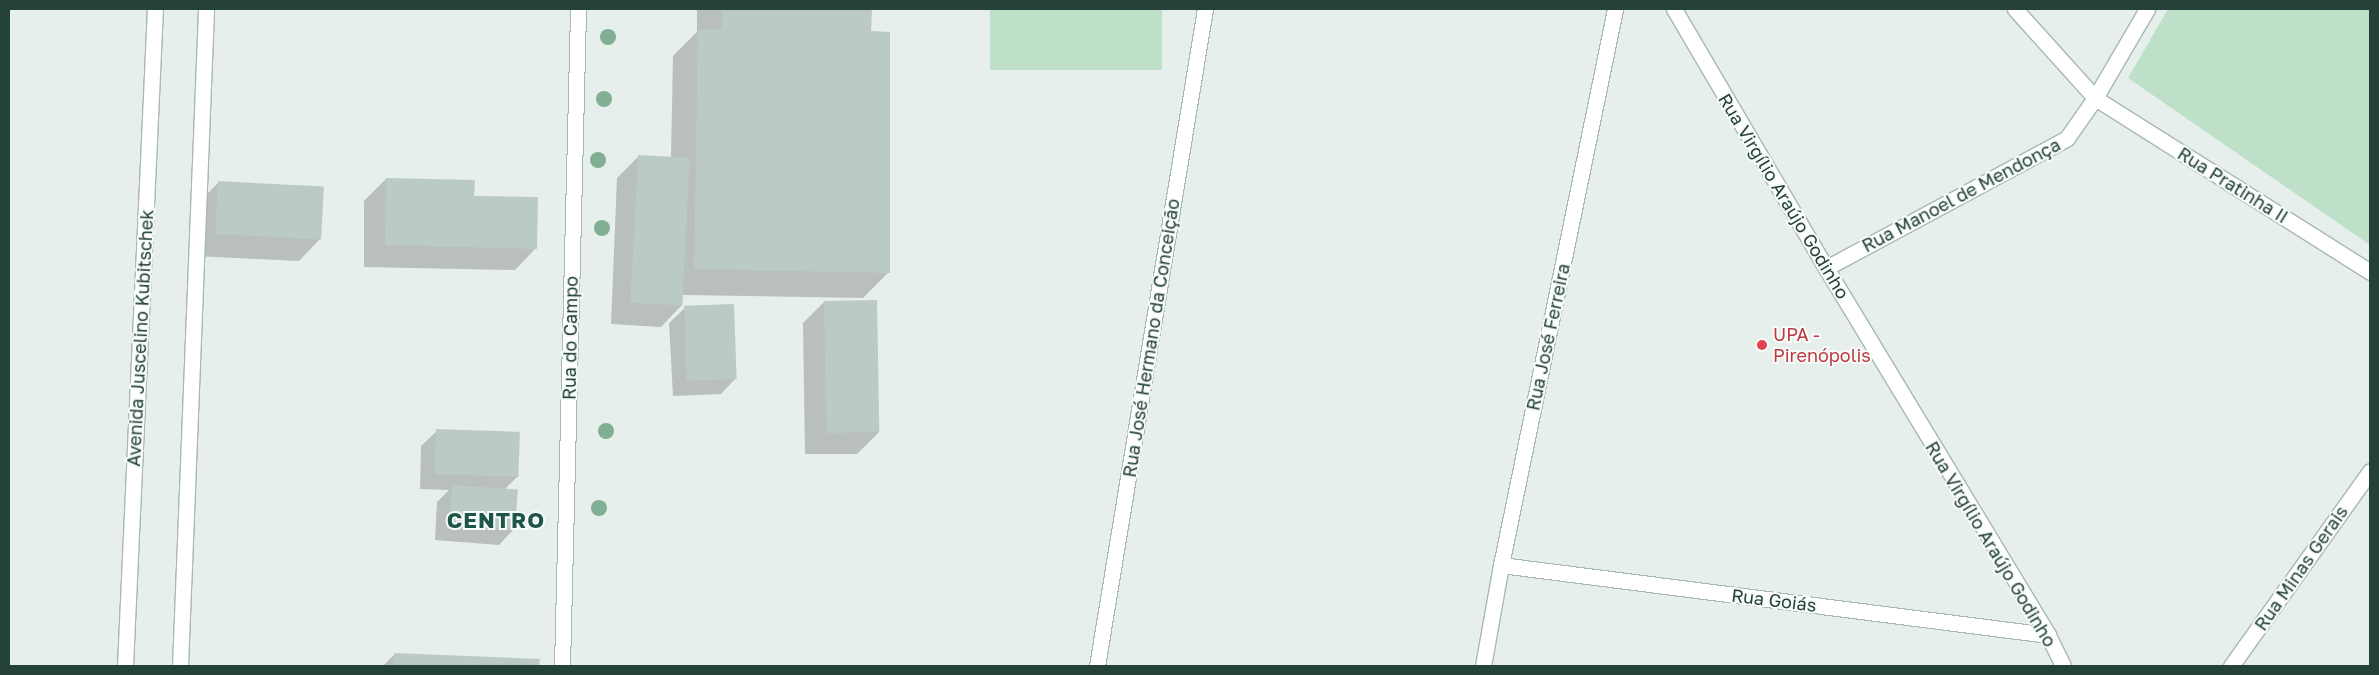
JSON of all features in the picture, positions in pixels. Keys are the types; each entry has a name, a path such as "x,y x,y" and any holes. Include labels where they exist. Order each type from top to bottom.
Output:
{"street":[{"name":"Avenida Juscelino Kubitschek","path":"125,666 155,9"},
{"path":"180,666 206,9"},
{"name":"Rua do Campo","path":"562,666 578,9"},
{"name":"Rua José Hermano da Conceição","path":"1097,666 1205,9"},
{"name":"Rua José Ferreira","path":"1483,666 1501,565 1615,9"},
{"name":"Rua Virgílio Araújo Godinho","path":"1674,9 1826,268 2048,635 2063,666"},
{"name":"Rua Pratinha II","path":"2015,9 2095,98 2370,272"},
{"name":"Rua Manoel de Mendonça","path":"1826,268 2067,138 2095,98 2147,9"},
{"name":"Rua Minas Gerais","path":"2231,666 2370,471"},
{"name":"Rua Goiás","path":"1501,565 2048,635"}],"green space":[{"path":"990,9 1162,9 1162,70 990,70"},
{"path":"2168,9 2370,9 2370,245 2128,78"}],"building":[{"path":"722,9 872,9 871,31 890,32 890,273 694,269 698,29 722,30"},
{"path":"638,155 690,158 682,306 630,303"},
{"path":"386,178 475,180 474,196 538,197 537,249 385,245"},
{"path":"218,181 324,187 321,239 215,234"},
{"path":"877,300 879,432 826,433 824,301"},
{"path":"734,304 737,379 687,381 684,306"},
{"path":"436,429 520,432 518,477 434,474"},
{"path":"452,485 518,490 515,530 449,525"},
{"path":"394,653 540,659 539,666 394,666"}],"place":[{"name":"UPA - Pirenópolis","path":"1762,345"}],"district":[{"name":"CENTRO","path":"496,520"}]}
